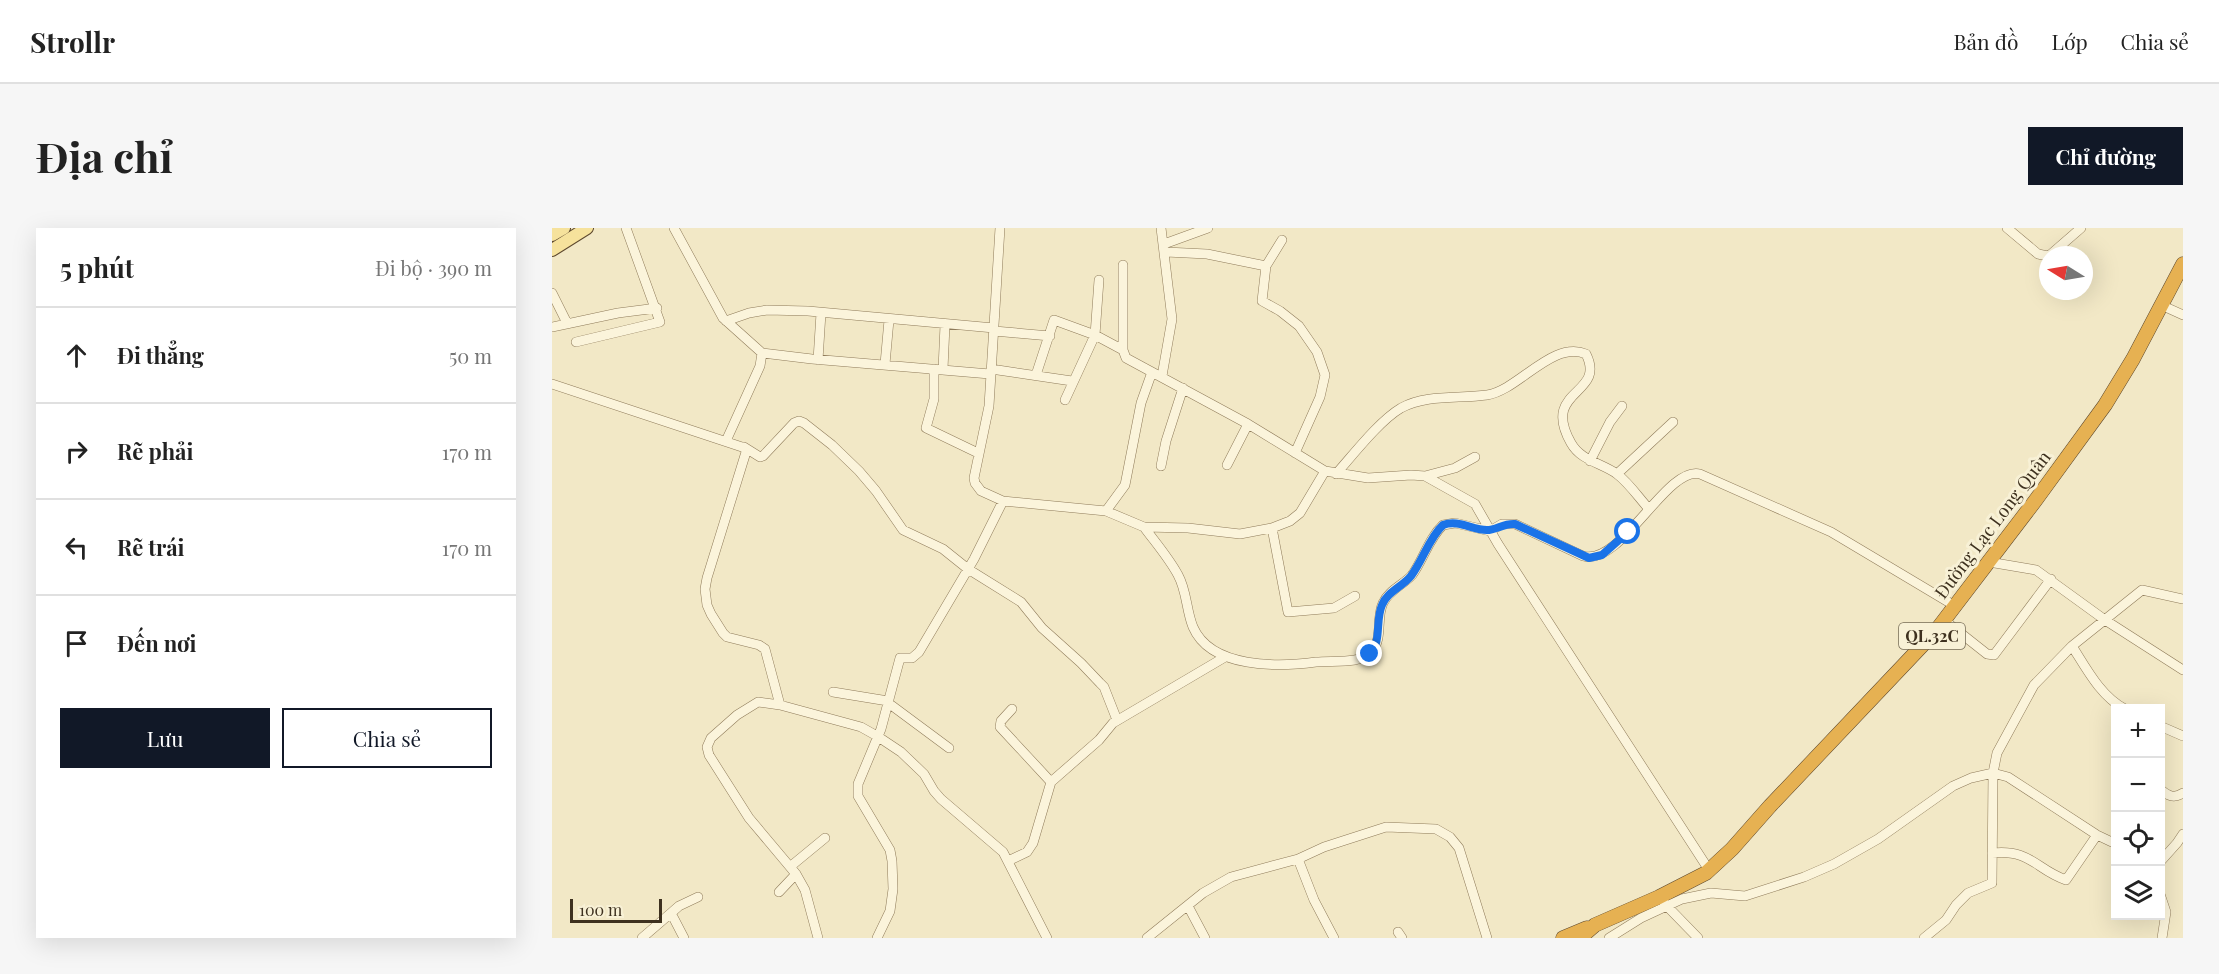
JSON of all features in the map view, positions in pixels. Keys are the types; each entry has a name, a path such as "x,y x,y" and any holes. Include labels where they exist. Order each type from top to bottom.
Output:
{"highway":[{"name":"Đường Lạc Long Quân","path":"1580,938 1595,925 1663,901 1709,870 1732,849 1944,620 2105,405 2183,264"},
{"path":"1563,938 1595,925"},
{"path":"1586,938 1595,925"}],"main road":[{"path":"552,250 587,228"}],"street":[{"path":"576,342 660,322 657,308 626,228"},
{"path":"674,228 726,321 762,353 818,360 1036,375 1072,381"},
{"path":"1000,228 987,418 978,453 975,483 981,491 1003,501 1106,511 1144,527 1188,528 1240,534 1272,528 1290,521 1300,513 1325,471"},
{"path":"1161,228 1172,319 1162,376"},
{"path":"1165,248 1208,228"},
{"path":"2007,228 2039,254"},
{"path":"2060,246 2081,228"},
{"path":"1282,240 1266,266 1262,301 1299,326 1317,352 1325,375 1320,397 1295,453"},
{"path":"1165,248 1266,266"},
{"path":"1123,265 1123,350 1126,358 1248,424 1325,471 1368,478 1425,476 1455,468 1475,457"},
{"path":"1065,400 1095,335 1099,280"},
{"path":"552,293 567,323"},
{"path":"2161,305 2183,315"},
{"path":"552,327 657,308"},
{"path":"726,321 759,310 821,313 1050,336"},
{"path":"818,360 821,313"},
{"path":"885,364 889,320"},
{"path":"1036,375 1054,320 1095,335 1123,350"},
{"path":"945,325 934,399 926,428 978,453"},
{"path":"1336,474 1380,427 1402,408 1424,400 1496,393 1548,360 1568,351 1578,351 1586,354 1589,379 1568,399 1561,414 1563,424 1573,446 1590,461 1617,474 1649,508"},
{"path":"726,441 760,366 762,353"},
{"path":"1106,511 1125,485 1141,402 1152,372"},
{"path":"552,384 744,447 760,457 795,422 804,423 832,445 859,471 903,530 940,547 968,569 1021,602 1042,628 1104,687 1117,720"},
{"path":"1161,466 1166,441 1183,388"},
{"path":"1590,461 1610,422 1622,406"},
{"path":"1617,474 1673,422"},
{"path":"1227,465 1248,424"},
{"path":"744,447 746,452 706,578 707,605 719,629 727,637 759,645 765,649 780,705"},
{"path":"1144,527 1178,573 1183,584 1191,621 1199,637 1225,657 1274,666 1333,660 1356,661 1375,649 1378,616 1382,604 1387,596 1410,576 1441,526 1452,523 1490,531 1502,524 1515,524 1583,556 1595,557 1602,555 1628,532 1649,508 1692,472 1831,532 1955,606"},
{"path":"1425,476 1475,504 1490,531 1709,870"},
{"path":"877,938 890,911 892,861 886,843 858,796 862,770 883,721 900,658 912,658 917,654 993,525 1003,501"},
{"path":"1272,528 1288,612 1334,609 1354,596"},
{"path":"1989,562 2036,570 2105,620 2183,670"},
{"path":"1944,620 1987,654 1994,655 2051,579"},
{"path":"1924,938 1949,917 1968,892 1992,882 1993,773 1996,753 2034,686 2072,646 2142,590 2183,599"},
{"path":"2072,646 2093,678 2116,704"},
{"path":"1008,861 1027,852 1033,843 1051,782 1099,740 1117,720 1225,657"},
{"path":"833,692 888,702 949,748"},
{"path":"818,938 805,890 793,870 749,818 709,755 707,747 711,738 737,715 761,702 861,727 900,752 924,774 934,791 1003,852 1047,938"},
{"path":"1012,709 1001,721 1000,727 1051,782"},
{"path":"2165,728 2183,736"},
{"path":"1615,936 1663,901 1710,893 1745,896 1804,877 1878,839 1953,786 1971,778 1993,773 2008,777 2111,842"},
{"path":"2165,793 2177,796 2183,793"},
{"path":"1147,938 1216,884 1231,877 1298,859 1324,847 1386,827 1429,828 1440,831 1454,840 1459,848 1487,938"},
{"path":"2165,857 2183,834"},
{"path":"1992,853 2010,851 2024,856 2066,880 2097,835"},
{"path":"779,892 793,870 825,838"},
{"path":"1298,859 1314,900 1334,938"},
{"path":"1695,880 1710,893"},
{"path":"642,938 679,906 698,897"},
{"path":"1663,901 1698,938"},
{"path":"1188,906 1206,938"},
{"path":"671,914 684,938"},
{"path":"2162,938 2165,920"}],"route":[{"path":"1370,654 1375,649 1378,616 1382,604 1387,596 1410,576 1443,525 1452,523 1490,531 1502,524 1520,525 1589,558 1602,555 1628,532"}]}
